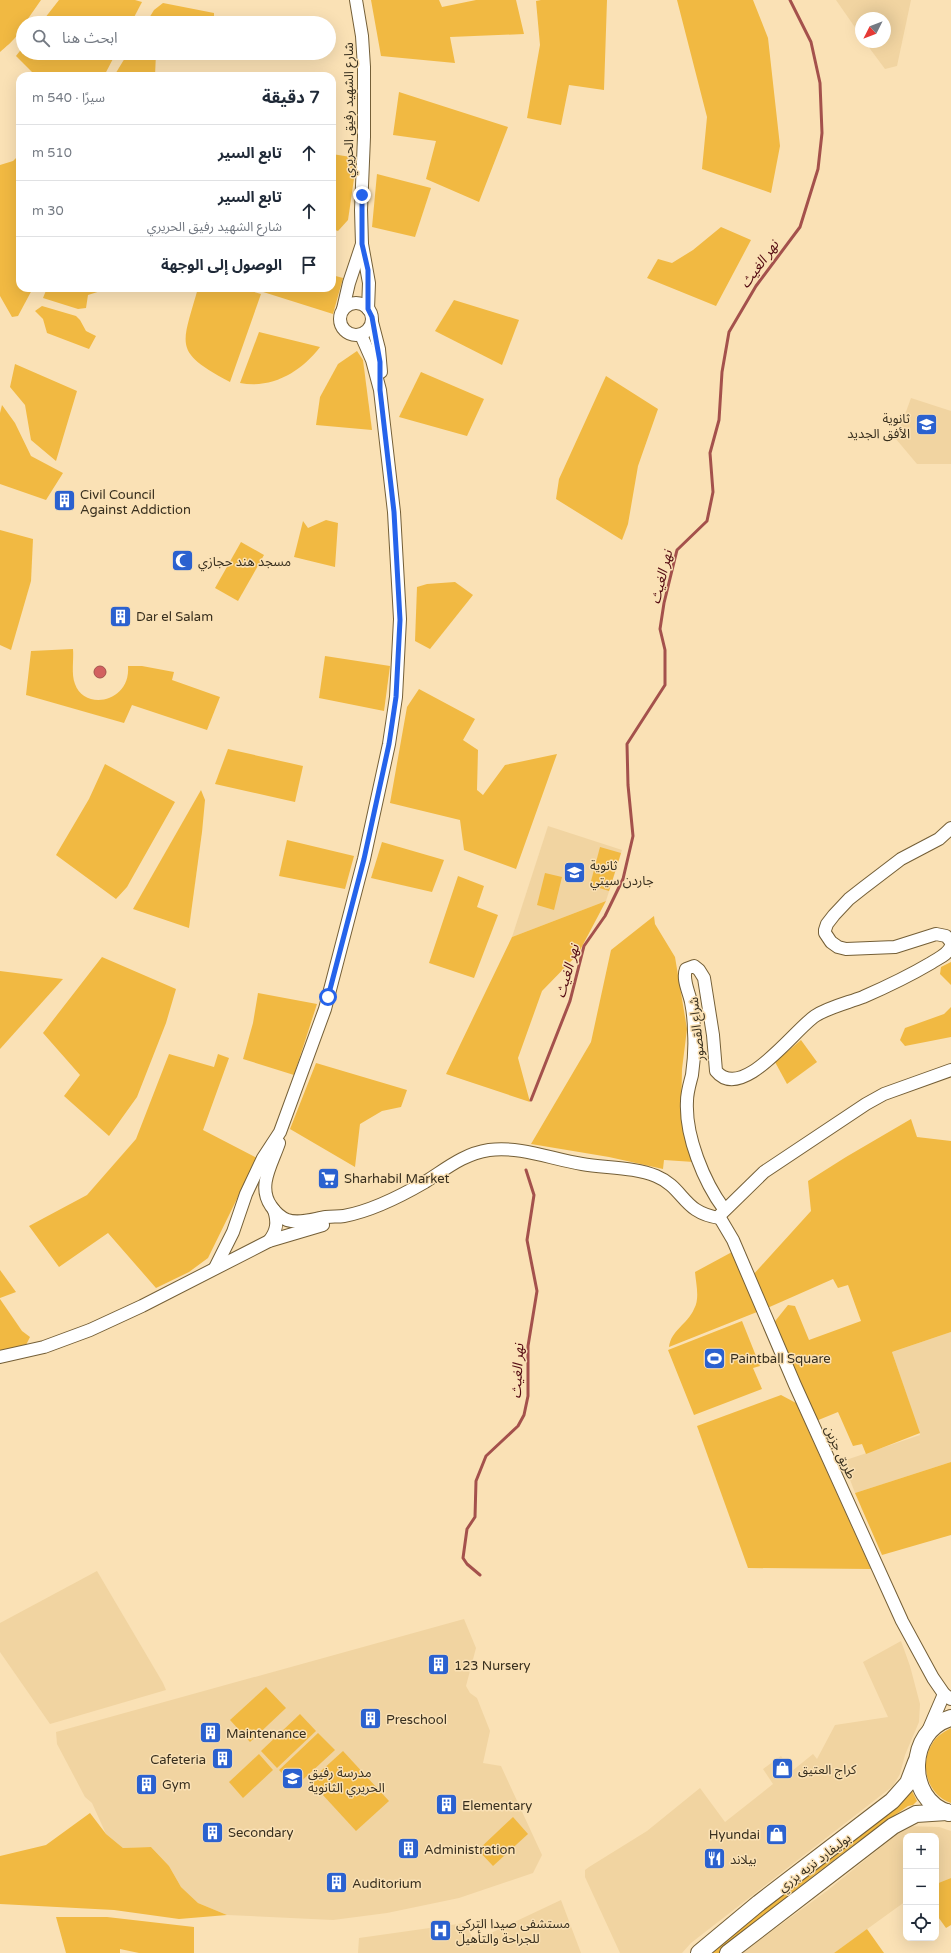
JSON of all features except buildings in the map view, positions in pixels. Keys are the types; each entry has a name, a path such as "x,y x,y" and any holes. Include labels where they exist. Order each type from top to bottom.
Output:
{"highway":[{"path":"924,1738 935,1726 951,1718"},
{"name":"بوليفارد نزيه بزري","path":"699,1953 759,1903 892,1801 908,1783 924,1738"},
{"path":"916,1762 917,1778 923,1792 934,1804 949,1813"},
{"name":"بوليفارد نزيه بزري","path":"728,1953 880,1836 908,1817 924,1812 949,1813"}],"street":[{"name":"شارع الشهيد رفيق الحريري","path":"356,0 362,36 365,100 361,210 362,244"},
{"path":"361,335 348,333 341,327 339,317 343,309 351,276 362,244"},
{"path":"215,1268 233,1232 246,1194 263,1158 280,1132 327,1002 381,786 396,697 400,620 394,512 380,390 379,348 368,309 368,270 362,244"},
{"path":"343,309 350,304 358,303 368,309"},
{"path":"361,335 370,327 372,322"},
{"path":"361,335 372,360 380,390"},
{"path":"951,828 939,839 900,859 862,888 834,915 827,924 825,930 832,942 838,947 846,949 895,947 936,934 946,936 951,942"},
{"name":"شراع القصور","path":"722,1214 704,1175 687,1116 687,1095 692,1073 694,1032 690,1000 685,978 686,969 690,966 696,967 704,978 713,1035 716,1071 720,1076 732,1079 749,1074 764,1064 804,1024 818,1014 912,975 948,952 951,946"},
{"path":"0,1357 44,1347 90,1330 142,1306 269,1241 338,1220 375,1211 469,1158 486,1157 504,1149 518,1150 582,1164 648,1173 664,1180 692,1208 705,1215 722,1214 764,1172 866,1104 884,1094 951,1070"},
{"path":"280,1132 279,1143 266,1179 265,1196 274,1210 280,1216 293,1222 338,1220"},
{"path":"246,1194 265,1196"},
{"path":"269,1241 273,1236 277,1223 274,1210"},
{"name":"طريق جزين","path":"722,1214 795,1385 902,1621 947,1696 924,1738"},
{"path":"269,1241 293,1222"},
{"path":"233,1232 235,1245 245,1252"}],"shaded area":[{"path":"0,0 41,0 30,16 16,16 16,36 11,43 0,52"},
{"path":"59,0 135,0 142,2 135,16 46,16"},
{"path":"371,0 439,0 442,7 476,0 516,0 524,34 450,37 455,63 381,56"},
{"path":"607,0 604,90 569,85 561,125 527,118 540,45 536,1"},
{"path":"677,0 753,0 768,38 780,146 771,193 702,169 707,117"},
{"path":"836,0 911,0 897,66 885,69 869,48 891,48 891,12 855,12 855,27"},
{"path":"163,3 214,13 214,16 150,16 154,10"},
{"path":"20,60 112,60 106,72 32,72"},
{"path":"124,60 156,60 155,72 116,72"},
{"path":"399,92 508,127 479,202 426,179 436,141 393,135"},
{"path":"336,155 357,158 348,220 338,231 336,230"},
{"path":"16,158 16,292 31,292 18,316 12,317 0,296 0,165 13,161"},
{"path":"377,174 431,188 415,237 372,227"},
{"path":"721,227 751,240 716,306 647,278 658,259 672,263 693,250"},
{"path":"336,276 343,278 333,314 263,292 336,292"},
{"path":"45,292 97,292 88,295 86,308 78,309 43,298"},
{"path":"197,292 254,292 261,294 230,382 198,362 190,354 186,345 188,323"},
{"path":"454,300 519,320 502,365 435,331"},
{"path":"42,306 76,316 86,331 96,336 89,349 47,333 43,319 35,311"},
{"path":"259,332 320,347 304,364 285,377 263,383 240,383"},
{"path":"357,351 363,360 372,430 316,425 320,397 338,364"},
{"path":"15,364 77,391 56,461 31,440 25,405 10,387"},
{"path":"421,372 484,399 467,436 399,417"},
{"path":"606,376 658,409 638,466 628,524 622,540 556,499 559,479"},
{"name":"ثانوية الأفق الجديد","path":"911,398 951,411 951,464 917,464 896,439"},
{"path":"2,405 15,423 31,456 63,473 46,500 0,484 0,413"},
{"path":"326,520 338,523 335,567 294,557 303,521 308,528"},
{"path":"0,530 33,539 31,581 11,650 0,645"},
{"path":"241,542 264,555 238,601 215,588"},
{"path":"455,582 473,595 430,649 415,641 417,587 427,584"},
{"path":"73,649 73,671 75,684 80,692 88,698 97,700 106,699 115,695 122,688 127,679 128,666 142,666 174,672 172,680 220,697 207,730 132,705 124,723 26,695 31,651"},
{"path":"325,656 390,666 384,711 319,698"},
{"path":"98,666 102,666 106,672 102,678 98,678 94,674 94,670"},
{"path":"419,689 475,719 463,740 478,750 477,790 483,795 505,765 557,754 516,869 464,850 460,820 390,803 407,707"},
{"path":"228,749 303,766 295,802 215,784"},
{"path":"105,764 175,802 127,887 116,899 56,855 89,799"},
{"path":"201,790 205,800 189,928 133,909"},
{"name":"ثانوية جاردن سيتي","path":"548,826 622,850 606,901 512,937"},
{"path":"287,840 354,856 345,889 279,876"},
{"path":"382,842 444,860 432,892 371,878"},
{"path":"600,847 621,853 609,891 590,885"},
{"path":"545,873 562,877 554,910 537,905"},
{"path":"458,876 484,886 477,907 498,915 474,978 429,963"},
{"path":"606,901 578,954 542,991 518,1058 530,1102 446,1074 512,937"},
{"path":"654,916 655,924 675,957 687,1029 682,1069 681,1115 694,1162 664,1160 663,1169 609,1157 531,1144 591,1042 611,950"},
{"path":"102,957 176,989 166,1023 137,1097 109,1136 64,1096 80,1075 43,1033"},
{"path":"951,962 951,985 940,974 941,967"},
{"path":"0,971 63,979 0,1049"},
{"path":"258,993 317,1004 294,1075 243,1059 253,1023"},
{"path":"951,1007 951,1037 905,1046 900,1040 905,1028 944,1014"},
{"path":"801,1040 817,1062 787,1084 775,1062"},
{"path":"169,1054 214,1067 218,1054 229,1058 203,1130 257,1158 208,1258 189,1272 156,1288 108,1233 59,1267 29,1226 87,1195 136,1139"},
{"path":"316,1063 407,1090 401,1107 382,1111 360,1124 355,1167 290,1129"},
{"path":"911,1119 917,1137 951,1141 951,1332 892,1352 920,1433 866,1454 862,1444 853,1446 838,1412 816,1421 772,1325 788,1305 795,1306 809,1340 861,1321 848,1285 838,1288 833,1279 765,1309 752,1276 811,1211 808,1181"},
{"path":"732,1252 757,1312 669,1347 673,1336 691,1315 696,1305 697,1291 695,1272"},
{"path":"0,1270 16,1292 0,1298"},
{"path":"0,1299 22,1331 30,1337 26,1345 0,1351"},
{"name":"Paintball Square","path":"742,1321 760,1366 753,1368 762,1389 694,1415 668,1350"},
{"path":"951,1332 951,1462 855,1493 843,1461 920,1435 892,1352"},
{"path":"781,1395 796,1403 871,1569 748,1568 697,1426"},
{"path":"951,1462 951,1535 882,1555 855,1493"},
{"path":"97,1571 166,1690 50,1724 0,1652 0,1623"},
{"name":"مدرسة رفيق الحريري الثانوية","path":"464,1619 476,1648 466,1686 470,1693 477,1698 490,1731 483,1763 501,1766 542,1855 533,1873 459,1898 387,1913 333,1920 227,1915 198,1903 181,1887 169,1866 151,1847 123,1848 106,1834 92,1803 85,1797 57,1744 56,1732"},
{"path":"901,1641 910,1666 920,1704 919,1722 905,1755 900,1774 893,1786 691,1943 682,1953 620,1953 585,1877 585,1870 647,1831 700,1788 725,1822 773,1784 763,1769 781,1756 792,1771 813,1754 817,1759 835,1725 888,1717 863,1662"},
{"path":"266,1687 286,1708 250,1742 230,1720"},
{"path":"300,1714 316,1731 277,1768 261,1751"},
{"path":"951,1728 951,1803 943,1799 931,1786 926,1769 926,1761 928,1752 934,1741 940,1734"},
{"path":"318,1733 335,1750 295,1787 279,1770"},
{"path":"343,1751 389,1801 356,1831 310,1781"},
{"path":"259,1754 273,1770 243,1798 229,1782"},
{"path":"912,1791 917,1801 913,1805 908,1806 836,1859 766,1914 720,1953 710,1953"},
{"path":"90,1813 106,1834 123,1848 151,1847 169,1866 181,1887 198,1903 227,1915 179,1919 114,1910 0,1904 0,1856 46,1845"},
{"path":"513,1817 528,1834 493,1866 478,1850"},
{"path":"907,1826 939,1827 951,1831 951,1878 939,1883 939,1833 903,1833 903,1903 834,1953 742,1953 828,1890"},
{"path":"951,1878 951,1925 946,1928 939,1918 939,1883"},
{"path":"561,1900 581,1953 358,1953 359,1938 465,1923 474,1941"},
{"path":"56,1917 107,1917 194,1927 194,1953 139,1953 120,1949 120,1953 66,1953"},
{"path":"867,1929 884,1953 834,1953"}],"waterway":[{"name":"نهر الغيث","path":"531,1100 570,1001 584,946 605,916 623,879 633,836 628,785 627,744 665,685 665,650 660,629 664,603 677,550 707,521 713,492 710,453 719,420 722,372 729,332 756,286 800,227 818,169 822,133 820,83 811,42 790,0"},
{"name":"نهر الغيث","path":"480,1575 467,1564 463,1558 467,1529 475,1517 476,1481 486,1456 518,1426 524,1415 528,1396 528,1346 537,1291 527,1240 534,1195 526,1170"}],"place":[{"name":"ثانوية الأفق الجديد","path":"926,425"},
{"name":"Civil Council Against Addiction","path":"64,501"},
{"name":"مسجد هند حجازي","path":"182,561"},
{"name":"Dar el Salam","path":"121,616"},
{"name":"ثانوية جاردن سيتي","path":"574,872"},
{"name":"Sharhabil Market","path":"328,1178"},
{"name":"Paintball Square","path":"714,1358"},
{"name":"123 Nursery","path":"438,1665"},
{"name":"Preschool","path":"371,1719"},
{"name":"Maintenance","path":"210,1733"},
{"name":"Cafeteria","path":"222,1759"},
{"name":"كراج العتيق","path":"783,1769"},
{"name":"مدرسة رفيق الحريري الثانوية","path":"292,1779"},
{"name":"Gym","path":"146,1784"},
{"name":"Elementary","path":"446,1805"},
{"name":"Secondary","path":"212,1832"},
{"name":"Hyundai","path":"776,1834"},
{"name":"Administration","path":"409,1849"},
{"name":"بيلاند","path":"714,1859"},
{"name":"Auditorium","path":"337,1883"},
{"name":"مستشفى صيدا التركي للجراحة والتأهيل","path":"440,1930"}],"route":[{"path":"328,997 364,859 381,786 396,697 400,620 394,512 380,390 381,376 379,348 371,313 368,309 370,296 368,270 362,244 362,195"}]}
